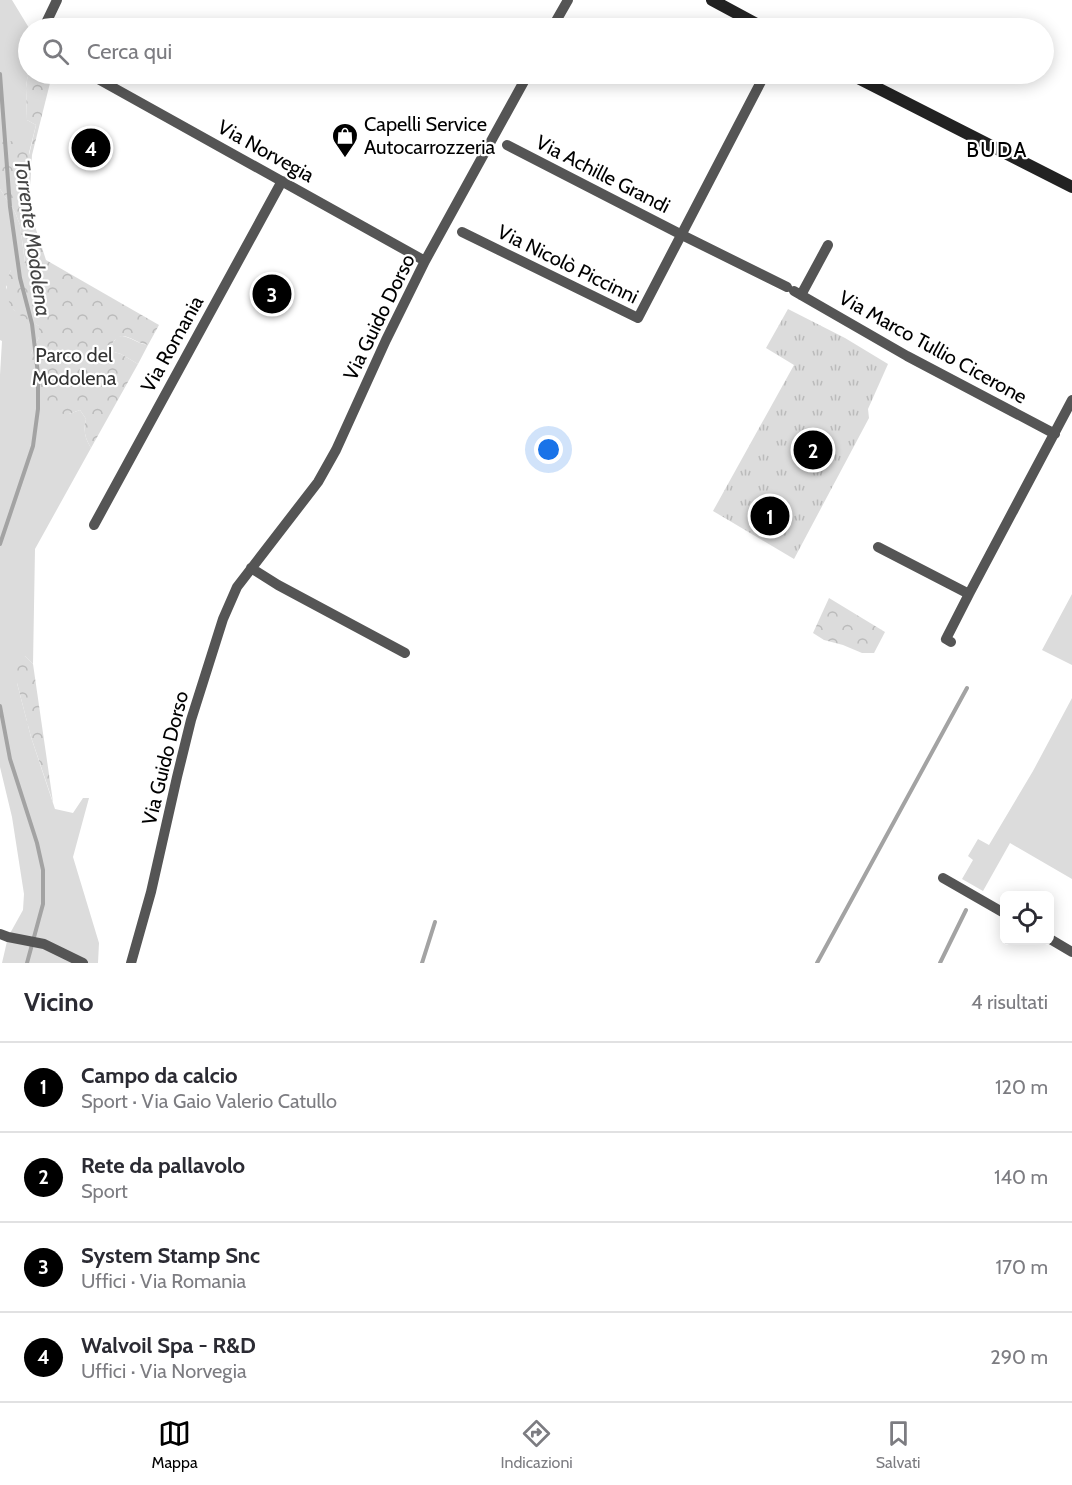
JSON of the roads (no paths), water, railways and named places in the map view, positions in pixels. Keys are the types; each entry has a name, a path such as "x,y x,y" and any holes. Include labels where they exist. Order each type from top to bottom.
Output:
{"main road":[{"path":"715,1 746,18"},
{"path":"870,84 1072,187"}],"street":[{"path":"48,18 57,0"},
{"path":"558,18 568,0"},
{"name":"Via Norvegia","path":"107,84 425,261"},
{"name":"Via Guido Dorso","path":"131,963 151,892 191,720 223,619 237,587 318,482 336,450 425,261 522,84"},
{"name":"Via Nicolò Piccinni","path":"462,231 638,318 760,84"},
{"name":"Via Achille Grandi","path":"507,145 682,235"},
{"name":"Via Romania","path":"94,525 282,181"},
{"path":"682,235 794,291 828,245"},
{"name":"Via Marco Tullio Cicerone","path":"794,291 907,356 1055,434"},
{"path":"951,642 946,639 1072,400"},
{"path":"878,547 969,594"},
{"path":"251,568 278,585 405,653"},
{"path":"943,878 1000,910"},
{"path":"4,935 44,944 83,963"},
{"path":"1054,941 1072,952"}],"waterway":[{"name":"Torrente Modolena","path":"0,74 10,207 20,278 32,324 38,374 38,409 33,446 0,544"},
{"path":"817,963 967,688"},
{"name":"Torrente Modolena","path":"0,706 10,759 37,843 43,870 43,904 27,963"},
{"path":"940,963 966,910"},
{"path":"422,963 435,922"}],"place":[{"name":"Walvoil Spa - R&D","path":"91,148"},
{"name":"Capelli Service Autocarrozzeria","path":"345,159"},
{"name":"System Stamp Snc","path":"272,294"},
{"name":"Rete da pallavolo","path":"813,450"},
{"name":"Campo da calcio","path":"770,516"}],"district":[{"name":"BUDA","path":"997,149"}],"park label":[{"name":"Parco del Modolena","path":"74,366"}]}
